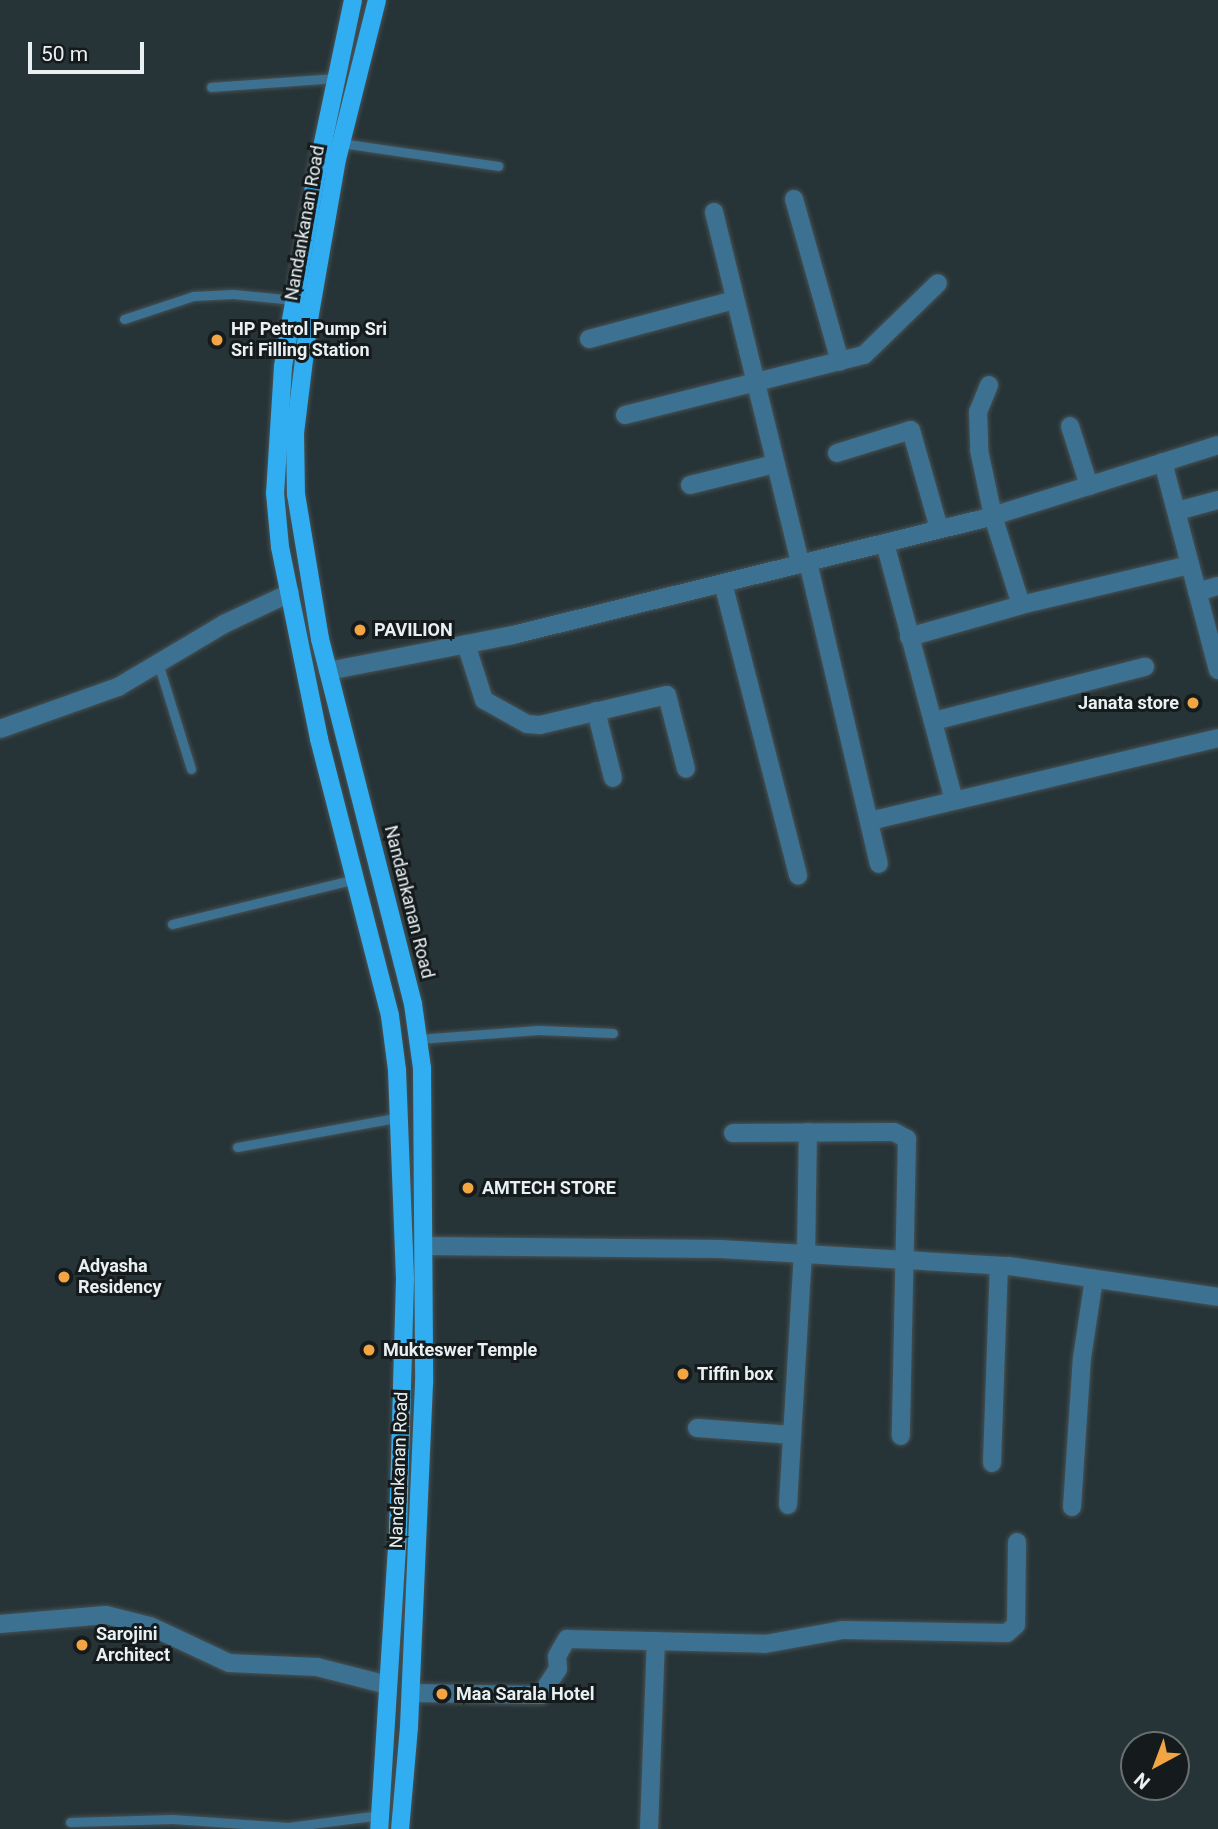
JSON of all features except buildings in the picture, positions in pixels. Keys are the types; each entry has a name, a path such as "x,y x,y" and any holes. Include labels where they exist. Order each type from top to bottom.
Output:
{"main road":[{"name":"Nandankanan Road","path":"353,0 283,367 275,492 290,593 317,729 390,1016 400,1117 405,1279 388,1685 379,1822"},
{"name":"Nandankanan Road","path":"377,0 341,143 309,319 295,433 296,494 328,671 410,991 418,1039 425,1246 411,1693 400,1829"},
{"path":"317,729 341,724"}],"street":[{"path":"348,20 370,26"},
{"path":"794,199 840,362"},
{"path":"714,212 775,464 804,563 879,864"},
{"path":"625,415 864,355 938,283"},
{"path":"589,339 735,300"},
{"path":"989,385 978,412 978,428 993,516 1021,605"},
{"path":"1070,426 1089,486"},
{"path":"837,453 911,430 939,528"},
{"path":"328,671 466,645 993,516 1218,445"},
{"path":"1163,462 1218,670"},
{"path":"690,485 775,464"},
{"path":"1177,511 1218,500"},
{"path":"885,542 954,800"},
{"path":"909,637 1021,605 1189,565"},
{"path":"723,583 798,876"},
{"path":"1197,592 1218,586"},
{"path":"0,729 118,687 290,593"},
{"path":"466,645 488,705 533,725 667,695 686,769"},
{"path":"934,721 1145,667"},
{"path":"596,711 613,778"},
{"path":"870,821 1218,737"},
{"path":"733,1132 894,1132 907,1139 901,1436"},
{"path":"788,1505 805,1255 808,1132"},
{"path":"425,1246 707,1249 999,1266 1218,1297"},
{"path":"992,1463 999,1266"},
{"path":"1072,1507 1083,1358 1094,1279"},
{"path":"697,1428 792,1435"},
{"path":"411,1693 541,1695 558,1670 557,1656 567,1639 765,1644 842,1630 1007,1633 1016,1625 1017,1542"},
{"path":"0,1624 106,1615 150,1626 229,1663 317,1667 388,1685"},
{"path":"649,1829 656,1641"}],"lane":[{"path":"211,87 336,78"},
{"path":"341,143 498,166"},
{"path":"124,319 193,296 233,294 294,300"},
{"path":"158,663 191,769"},
{"path":"172,924 355,879"},
{"path":"418,1039 538,1030 613,1033"},
{"path":"237,1147 400,1117"},
{"path":"70,1822 172,1819 288,1827 379,1822"}],"place":[{"name":"HP Petrol Pump Sri Sri Filling Station","path":"217,340"},
{"name":"PAVILION","path":"360,630"},
{"name":"Janata store","path":"1193,703"},
{"name":"AMTECH STORE","path":"468,1188"},
{"name":"Adyasha Residency","path":"64,1277"},
{"name":"Mukteswer Temple","path":"369,1350"},
{"name":"Tiffin box","path":"683,1374"},
{"name":"Sarojini Architect","path":"82,1645"},
{"name":"Maa Sarala Hotel","path":"442,1694"}]}
